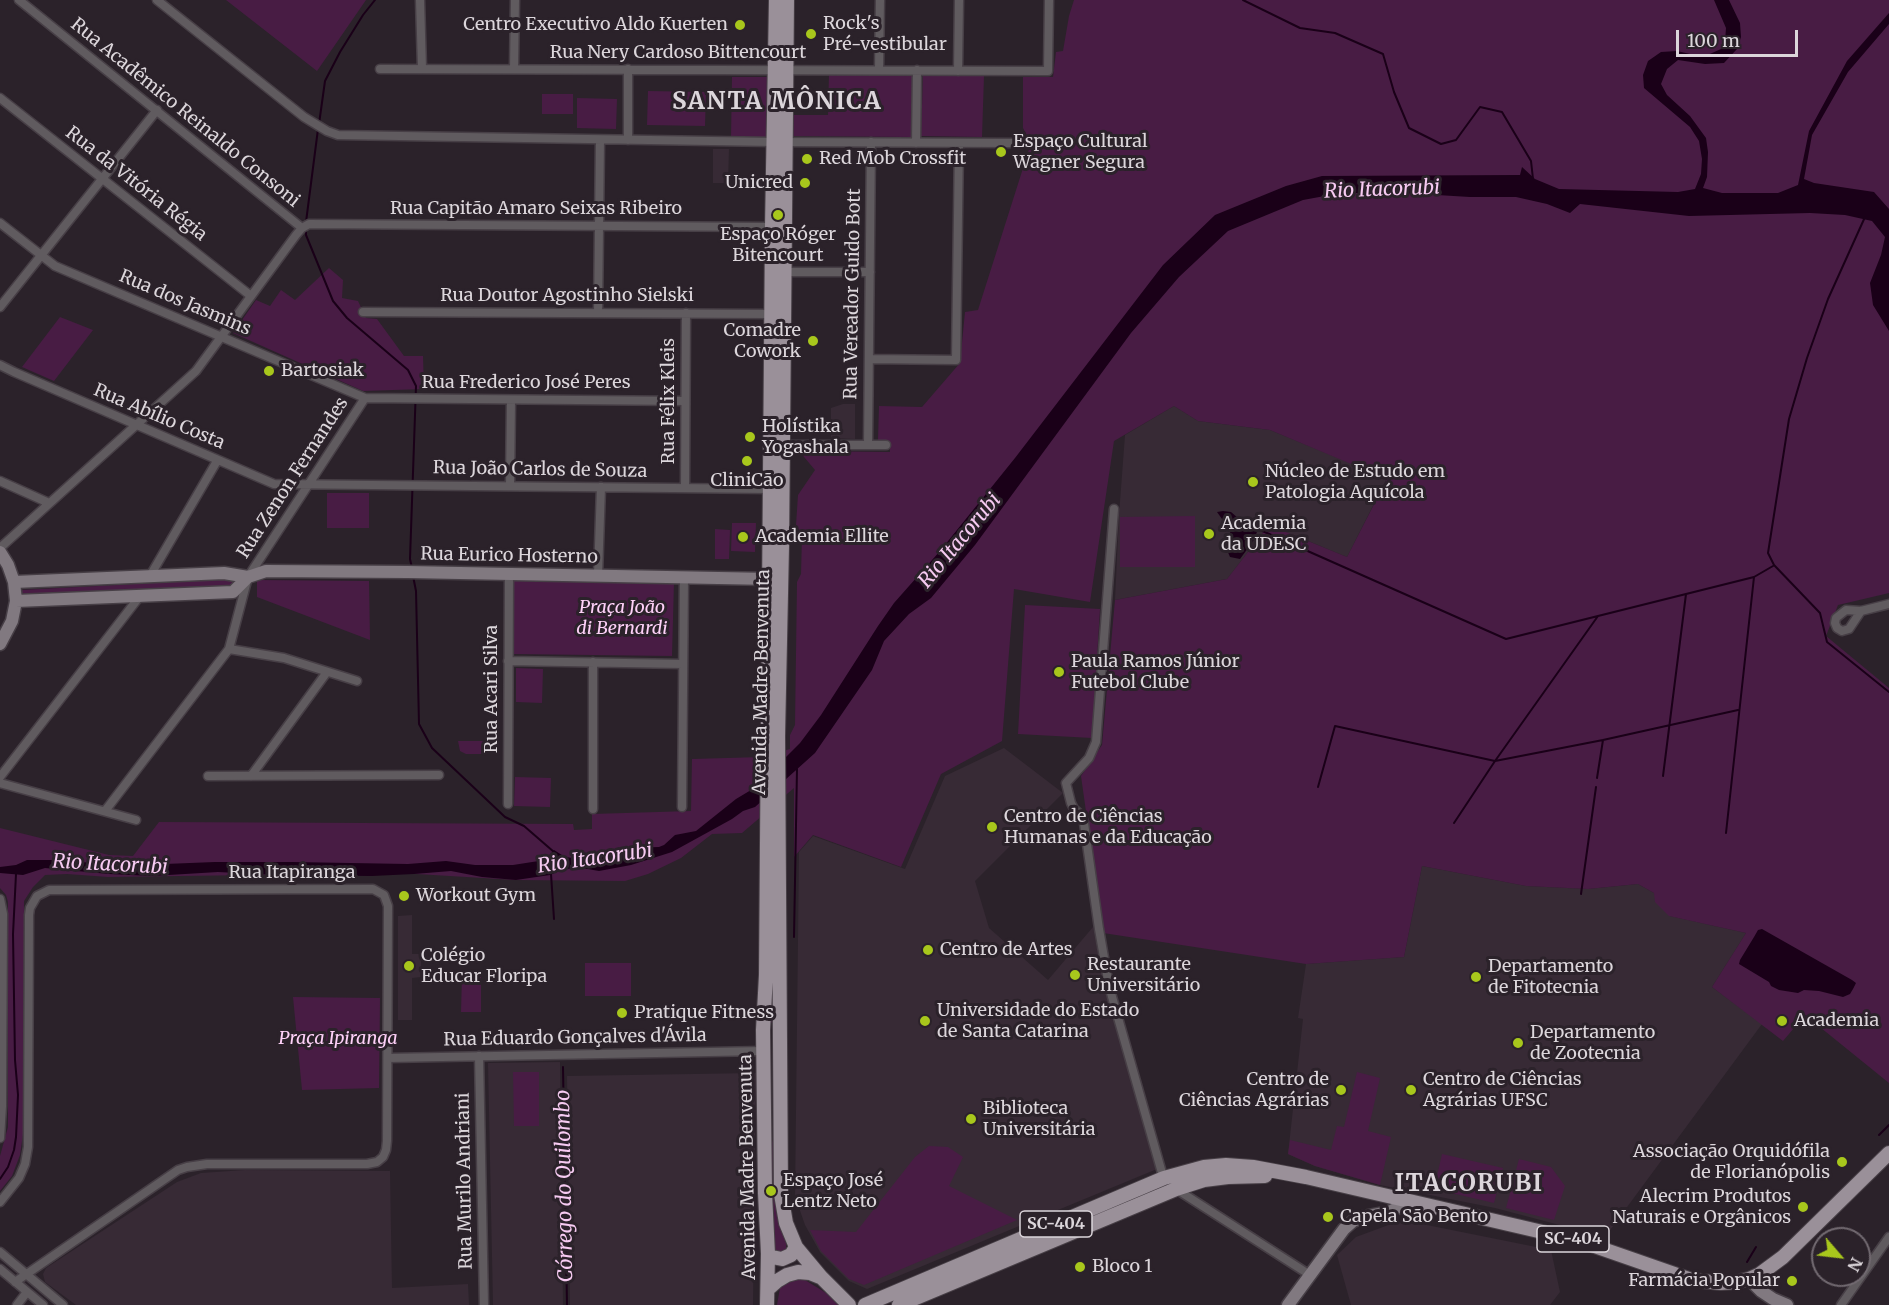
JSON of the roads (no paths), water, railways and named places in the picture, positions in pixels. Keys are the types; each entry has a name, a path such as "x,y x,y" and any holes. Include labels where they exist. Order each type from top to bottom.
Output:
{"main road":[{"name":"Avenida Madre Benvenuta","path":"776,0 781,69"},
{"name":"Avenida Madre Benvenuta","path":"776,489 783,444 785,272 780,142 781,69 787,0"},
{"name":"Avenida Madre Benvenuta","path":"767,1305 763,1019 778,736 776,489 771,314 772,227 780,142"},
{"name":"Avenida Madre Benvenuta","path":"776,579 768,748 773,797 781,1027 781,1194 786,1223 796,1247 849,1305"},
{"path":"763,1019 773,1026 781,1027"},
{"path":"763,1051 781,1075"},
{"name":"SC-404","path":"899,1305 1169,1186 1204,1167 1226,1165 1253,1167 1306,1177 1577,1240 1692,1280 1721,1283 1749,1279 1771,1267 1789,1252 1889,1153"},
{"name":"SC-404","path":"865,1305 1169,1186"},
{"path":"768,1254 777,1258 787,1258 796,1247"},
{"path":"768,1289 787,1275 798,1272 821,1277"},
{"name":"Avenida Madre Benvenuta","path":"768,1289 774,1305"}],"street":[{"name":"Rua Acadêmico Reinaldo Consoni","path":"19,0 305,226"},
{"path":"157,0 304,117 338,135 600,140 1012,143"},
{"path":"420,0 422,69"},
{"path":"514,69 515,0"},
{"path":"879,70 880,0"},
{"path":"958,71 959,0"},
{"name":"Rua Nery Cardoso Bittencourt","path":"380,69 1048,71 1049,0"},
{"path":"628,69 628,140"},
{"path":"916,70 916,143"},
{"name":"Rua da Vitória Régia","path":"0,98 251,296"},
{"path":"0,307 157,110"},
{"path":"598,313 600,140"},
{"name":"Rua Vereador Guido Bott","path":"868,445 871,142"},
{"path":"869,359 956,360 959,143"},
{"name":"Rua dos Jasmins","path":"0,223 55,266 365,398"},
{"path":"0,644 12,621 16,601 14,582 0,550 196,371 305,226"},
{"name":"Rua Capitão Amaro Seixas Ribeiro","path":"305,226 772,227"},
{"path":"785,272 870,272"},
{"name":"Rua Doutor Agostinho Sielski","path":"363,312 771,314"},
{"name":"Rua Félix Kleis","path":"685,488 686,314"},
{"name":"Rua Abílio Costa","path":"0,364 268,483 309,484"},
{"name":"Rua Frederico José Peres","path":"365,398 685,401"},
{"name":"Rua Zenon Fernandes","path":"229,649 248,577 365,398"},
{"path":"510,486 511,400"},
{"path":"783,444 886,445"},
{"path":"150,576 218,461"},
{"path":"0,482 49,503"},
{"name":"Rua João Carlos de Souza","path":"309,484 776,489"},
{"path":"598,575 601,487"},
{"path":"1114,509 1096,742 1089,758 1066,783 1071,803 1082,816 1084,824 1109,986 1169,1186 1310,1275"},
{"name":"Rua Eurico Hosterno","path":"248,577 266,571 776,579"},
{"path":"14,582 224,573 248,577"},
{"name":"Rua Acari Silva","path":"508,804 509,574"},
{"path":"16,601 233,592 248,577"},
{"path":"682,807 684,577"},
{"path":"0,777 140,596"},
{"path":"1861,611 1889,604"},
{"path":"105,812 229,649 284,658 357,681"},
{"path":"508,661 683,664"},
{"path":"593,662 594,808"},
{"path":"251,776 327,672"},
{"path":"208,776 439,775"},
{"path":"0,783 136,820"},
{"name":"Rua Itapiranga","path":"0,1202 19,1178 25,1164 28,1147 30,908 37,896 49,890 373,889 379,891 387,900 388,906 388,1058"},
{"path":"0,899 3,914 0,1136"},
{"name":"Rua Eduardo Gonçalves d'Ávila","path":"388,1058 763,1051"},
{"name":"Rua Murilo Andriani","path":"479,1056 484,1305"},
{"path":"15,1281 178,1170 187,1167 207,1164 368,1164 377,1162 383,1157 387,1141 388,1058"},
{"path":"1288,1305 1344,1229 1353,1221 1363,1217 1389,1212 1397,1208 1402,1199"},
{"path":"1841,1305 1889,1237"},
{"path":"0,1252 63,1305"},
{"path":"0,1269 43,1305"},
{"path":"1749,1279 1761,1291 1787,1305"},
{"path":"17,1305 27,1292"}],"water":[{"name":"Rio Itacorubi","path":"1714,0 1729,0 1740,23 1741,37 1737,49 1724,63 1705,64 1678,60 1667,69 1661,84 1667,95 1690,116 1706,138 1707,177 1703,188 1722,193 1778,193 1798,185 1809,131 1847,61 1889,13 1889,24 1848,72 1812,135 1804,179 1814,183 1874,192 1889,209 1889,331 1873,305 1870,283 1885,237 1872,221 1845,215 1810,213 1689,216 1580,204 1570,213 1547,204 1516,197 1341,193 1303,200 1228,231 1179,277 1131,333 975,545 931,598 909,614 884,641 872,670 815,753 755,807 743,811 672,852 631,865 599,871 582,868 564,869 550,875 516,880 451,871 372,876 218,872 152,876 45,868 23,875 0,873 0,867 16,865 27,860 66,860 115,866 215,862 408,864 446,861 475,865 513,865 545,860 554,850 565,857 573,858 627,848 659,847 675,835 696,831 736,799 756,787 800,743 821,715 894,603 940,551 1015,458 1163,265 1215,215 1286,186 1322,176 1520,175 1522,167 1535,179 1559,189 1678,192 1695,189 1701,174 1702,159 1699,141 1690,127 1644,88 1643,75 1648,61 1661,52 1677,51 1703,57 1721,49 1725,41 1726,28"},
{"path":"1217,512 1231,512 1238,518 1253,521 1258,529 1254,540 1240,559 1230,557 1227,550 1229,543 1227,538 1231,531 1228,521 1222,519"},
{"path":"1762,929 1852,980 1856,983 1850,994 1843,997 1819,991 1804,990 1798,993 1779,990 1739,964 1758,930"}],"waterway":[{"path":"319,124 325,81 340,52 375,0"},
{"path":"1243,0 1300,28 1335,33 1383,54 1394,92 1409,128 1441,144 1456,140 1480,107 1502,112 1531,161 1533,179"},
{"path":"306,222 318,129"},
{"path":"1865,217 1828,299 1789,419 1768,553 1774,565 1820,613 1827,642 1889,692"},
{"path":"306,227 306,235 333,301 347,318 408,370 416,386 410,559 412,568"},
{"path":"1258,529 1506,639 1754,577"},
{"path":"1726,833 1754,577 1773,566"},
{"name":"Rio Itacorubi","path":"413,576 416,591 419,724 432,748 505,817 524,826 554,852"},
{"path":"1663,776 1686,594"},
{"path":"1318,787 1335,726 1495,761 1598,616"},
{"path":"1597,778 1603,740 1738,710"},
{"path":"1454,823 1495,761 1603,740"},
{"path":"794,937 797,769"},
{"path":"1581,894 1596,787"},
{"path":"0,1179 8,1167 16,1137 18,1095 15,1060 13,934 16,874"},
{"name":"Córrego do Quilombo","path":"551,874 554,919"},
{"name":"Córrego do Quilombo","path":"563,1067 567,1305"},
{"path":"1879,1135 1889,1125"},
{"path":"1747,1262 1756,1247"}],"place":[{"name":"Centro Executivo Aldo Kuerten","path":"740,25"},
{"name":"Rock's Pré-vestibular","path":"811,34"},
{"name":"Espaço Cultural Wagner Segura","path":"1001,152"},
{"name":"Red Mob Crossfit","path":"807,159"},
{"name":"Unicred","path":"805,183"},
{"name":"Espaço Róger Bitencourt","path":"778,215"},
{"name":"Comadre Cowork","path":"813,341"},
{"name":"Bartosiak","path":"269,371"},
{"name":"Holístika Yogashala","path":"750,437"},
{"name":"CliniCão","path":"747,461"},
{"name":"Núcleo de Estudo em Patologia Aquícola","path":"1253,482"},
{"name":"Academia da UDESC","path":"1209,534"},
{"name":"Academia Ellite","path":"743,537"},
{"name":"Paula Ramos Júnior Futebol Clube","path":"1059,672"},
{"name":"Centro de Ciências Humanas e da Educação","path":"992,827"},
{"name":"Workout Gym","path":"404,896"},
{"name":"Centro de Artes","path":"928,950"},
{"name":"Colégio Educar Floripa","path":"409,966"},
{"name":"Restaurante Universitário","path":"1075,975"},
{"name":"Departamento de Fitotecnia","path":"1476,977"},
{"name":"Pratique Fitness","path":"622,1013"},
{"name":"Universidade do Estado de Santa Catarina","path":"925,1021"},
{"name":"Academia","path":"1782,1021"},
{"name":"Departamento de Zootecnia","path":"1518,1043"},
{"name":"Centro de Ciências Agrárias","path":"1341,1090"},
{"name":"Centro de Ciências Agrárias UFSC","path":"1411,1090"},
{"name":"Biblioteca Universitária","path":"971,1119"},
{"name":"Associação Orquidófila de Florianópolis","path":"1842,1162"},
{"name":"Espaço José Lentz Neto","path":"771,1191"},
{"name":"Alecrim Produtos Naturais e Orgânicos","path":"1803,1207"},
{"name":"Capela São Bento","path":"1328,1217"},
{"name":"Bloco 1","path":"1080,1267"},
{"name":"Farmácia Popular","path":"1792,1281"}],"district":[{"name":"SANTA MÔNICA","path":"777,102"},
{"name":"ITACORUBI","path":"1469,1184"}],"park label":[{"name":"Praça João di Bernardi","path":"622,618"},
{"name":"Praça Ipiranga","path":"338,1039"}]}
